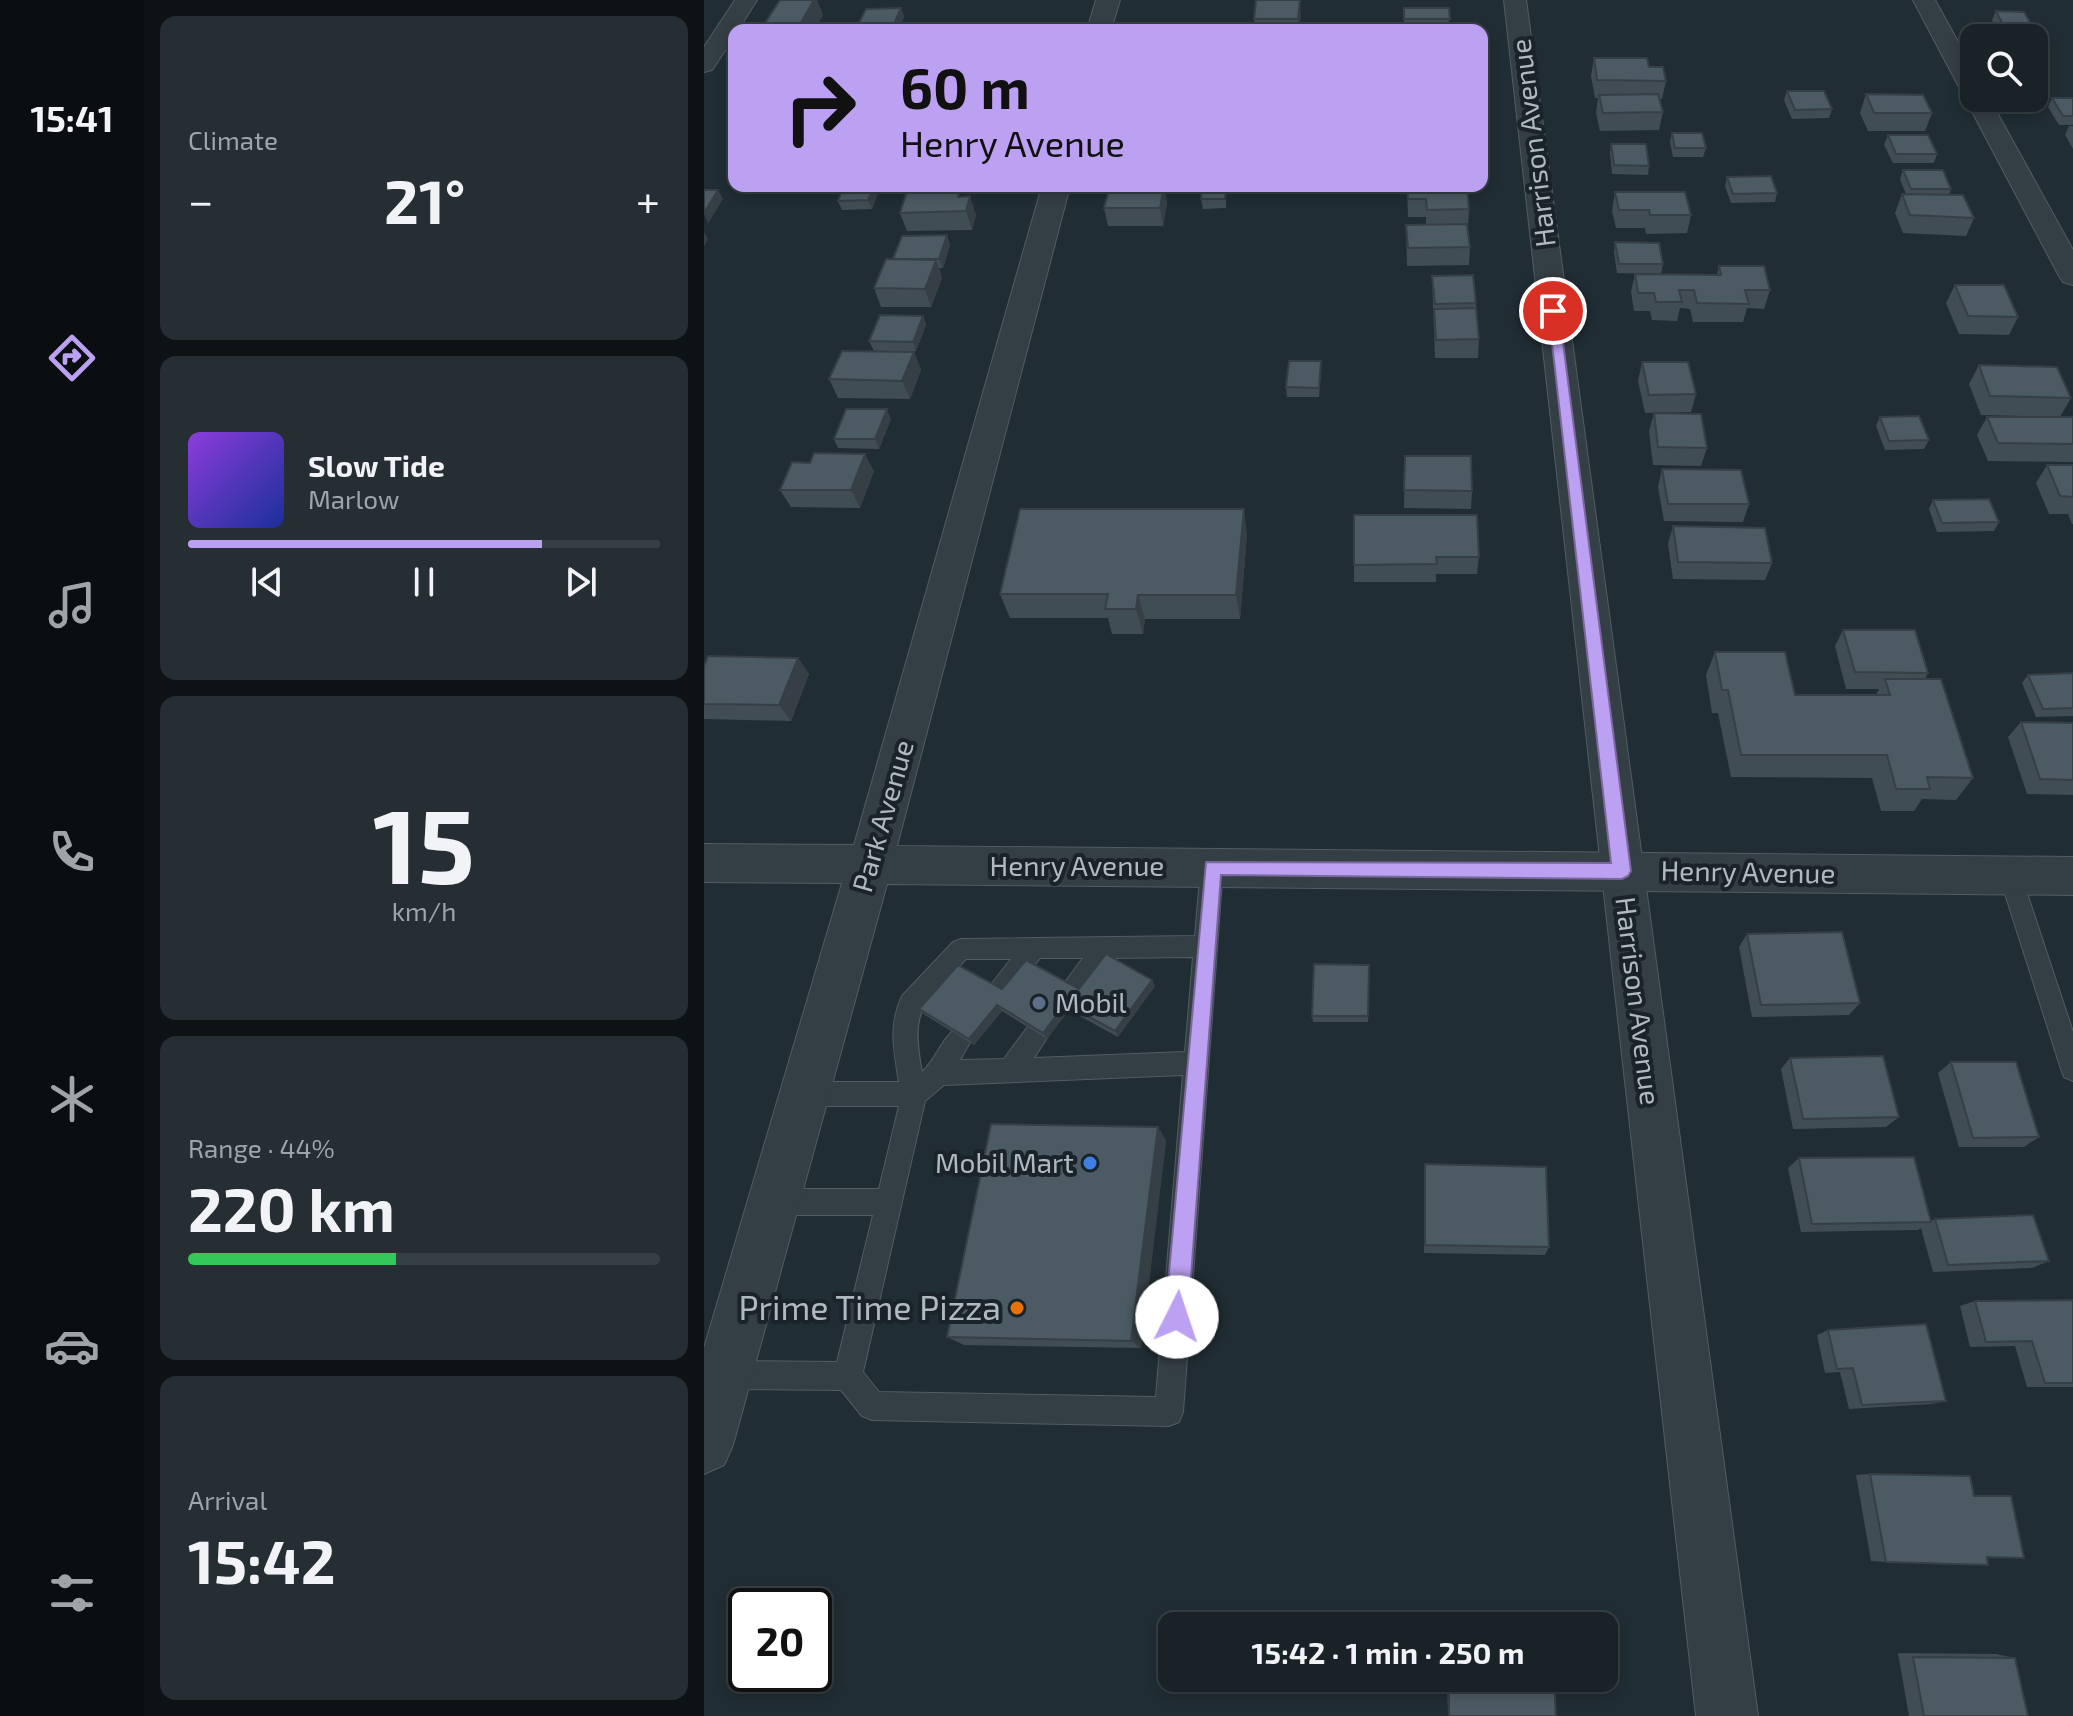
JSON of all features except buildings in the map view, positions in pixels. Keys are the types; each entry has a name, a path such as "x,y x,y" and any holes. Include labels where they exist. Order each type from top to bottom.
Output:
{"street":[{"path":"730,24 746,0"},
{"path":"1101,24 1108,0"},
{"name":"Harrison Avenue","path":"1515,0 1727,1716"},
{"path":"1924,0 1960,67"},
{"path":"704,65 728,28"},
{"path":"1985,112 2073,276"},
{"name":"Park Avenue","path":"704,1445 870,865 1054,192"},
{"name":"Henry Avenue","path":"704,863 2073,876"}],"lane":[{"path":"848,1376 872,1406 1169,1412 1212,867"},
{"path":"2010,875 2073,1069"},
{"path":"848,1376 914,1094 903,1035 910,1004 961,949 1206,946"},
{"path":"1072,989 1106,947"},
{"path":"998,991 1034,949"},
{"path":"1010,1071 1038,1033"},
{"path":"804,1094 914,1094 939,1073 961,1037"},
{"path":"939,1073 1197,1063"},
{"path":"773,1202 891,1202"},
{"path":"724,1375 848,1376"}],"place":[{"name":"Mobil","path":"1039,1003"},
{"name":"Mobil Mart","path":"1090,1163"},
{"name":"Prime Time Pizza","path":"1017,1308"}],"route":[{"path":"1177,1317 1212,867 1622,871 1553,311"}]}
